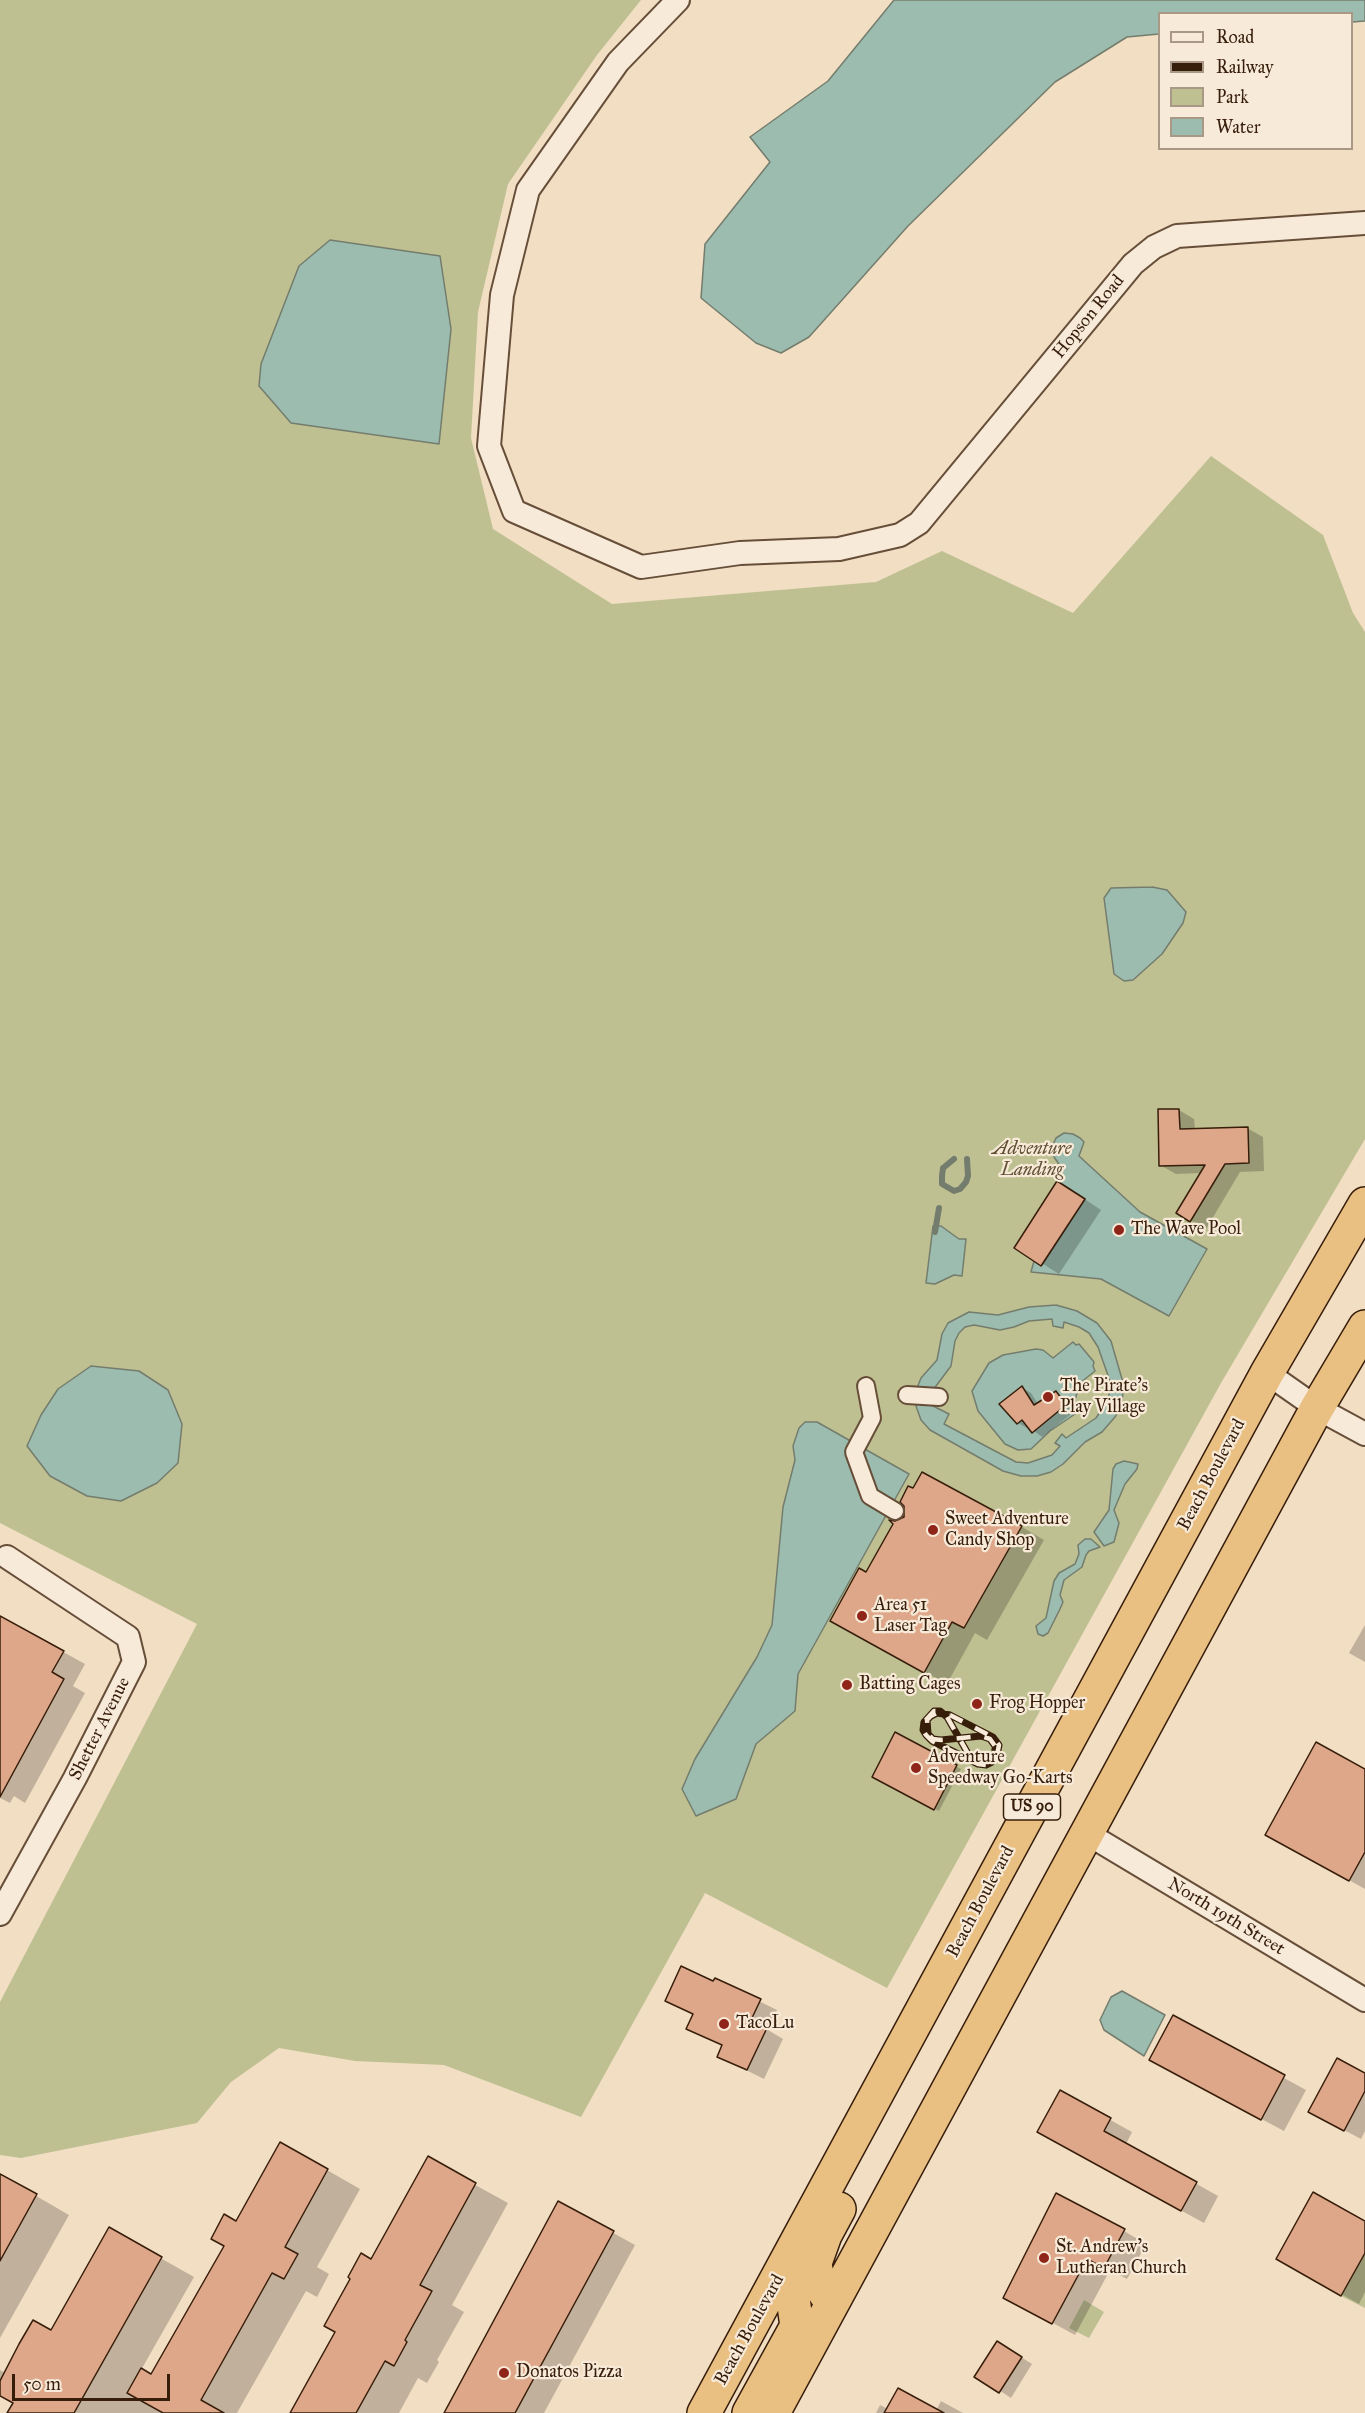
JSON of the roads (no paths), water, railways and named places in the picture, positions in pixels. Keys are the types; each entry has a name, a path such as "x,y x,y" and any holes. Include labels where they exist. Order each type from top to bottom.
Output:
{"highway":[{"name":"Beach Boulevard","path":"704,2413 1267,1373 1365,1204"},
{"path":"773,2413 1317,1408 1365,1327"},
{"path":"832,2303 818,2283 816,2263 825,2235 924,2057 909,2036"},
{"path":"748,2413 797,2326 792,2292 783,2269"}],"street":[{"name":"Hopson Road","path":"678,0 618,62 528,190 502,295 489,446 514,511 641,567 740,553 839,549 900,535 919,523 1133,264 1154,247 1177,236 1365,223"},
{"path":"1267,1373 1317,1408 1365,1434"},
{"path":"866,1386 872,1418 854,1452 870,1496 894,1511"},
{"path":"907,1395 939,1397"},
{"name":"Shetter Avenue","path":"0,1914 75,1778 134,1662 128,1637 7,1557"},
{"name":"North 19th Street","path":"1088,1834 1365,2000"}],"water":[{"path":"894,0 1365,0 1365,21 1353,22 1353,12 1158,12 1158,34 1127,37 1055,82 908,226 809,337 781,353 756,343 701,298 705,244 770,162 750,137 828,81"},
{"path":"330,240 440,256 451,329 439,444 291,423 259,386 261,364 299,266"},
{"path":"1152,887 1167,890 1186,912 1183,923 1162,954 1133,980 1124,981 1114,974 1104,898 1111,888"},
{"name":"The Wave Pool","path":"1064,1133 1073,1134 1084,1142 1079,1156 1140,1212 1207,1249 1169,1316 1101,1279 1031,1272 1034,1261 1042,1265 1085,1199 1057,1181 1063,1170 1052,1154 1052,1147 1056,1138"},
{"path":"933,1226 941,1226 959,1239 966,1239 962,1276 954,1275 935,1284 926,1283"},
{"path":"1056,1305 1077,1311 1097,1323 1111,1341 1124,1386 1121,1407 1102,1432 1085,1442 1063,1464 1051,1472 1037,1476 1021,1476 1003,1471 930,1430 921,1420 916,1406 917,1388 921,1378 937,1360 942,1334 948,1323 969,1312 998,1315 1029,1307","holes":["1052,1319 1053,1326 1063,1328 1064,1322 1079,1327 1089,1333 1098,1347 1111,1384 1108,1400 1096,1418 1066,1438 1062,1434 1055,1443 1060,1446 1052,1455 1028,1463 1016,1462 944,1424 949,1414 933,1406 930,1394 951,1366 955,1341 965,1327 974,1325 1000,1330 1029,1321"]},
{"name":"The Pirate's Play Village","path":"1073,1342 1076,1345 1079,1344 1094,1362 1095,1371 1080,1383 1075,1400 1079,1408 1078,1412 1050,1431 1031,1449 1018,1450 1005,1444 978,1411 972,1391 989,1363 1003,1355 1036,1349 1043,1350 1053,1358"},
{"path":"91,1366 139,1371 168,1390 182,1424 178,1463 157,1483 121,1501 87,1496 50,1476 27,1446 41,1415 58,1389"},
{"path":"805,1422 817,1422 909,1474 798,1674 795,1711 756,1744 736,1799 696,1816 682,1789 695,1759 757,1657 772,1625 783,1507 795,1460 793,1446 799,1428"},
{"path":"1124,1461 1138,1464 1137,1469 1125,1484 1114,1510 1119,1523 1114,1542 1104,1546 1094,1532 1109,1510 1113,1469 1116,1464"},
{"path":"1085,1539 1091,1539 1100,1547 1089,1551 1082,1567 1064,1580 1060,1595 1063,1602 1060,1609 1048,1633 1043,1636 1038,1634 1036,1626 1046,1618 1054,1581 1059,1573 1075,1564 1079,1554 1078,1545"},
{"path":"1122,1991 1165,2015 1144,2056 1104,2030 1100,2020 1111,1997"}],"waterway":[{"path":"954,1159 943,1168 942,1176 942,1184 954,1191 960,1189 966,1182 967,1159"},
{"path":"935,1232 939,1208"}],"railway":[{"path":"950,1715 937,1713 931,1716 927,1720 928,1734 933,1739 941,1740 981,1736 990,1739 995,1746 995,1754 989,1760 984,1763 970,1757 947,1717 940,1711 934,1711 924,1722 923,1730 926,1735 932,1741 978,1764 986,1765 992,1762 997,1755 999,1745 993,1737 950,1715"}],"place":[{"name":"The Wave Pool","path":"1119,1230"},
{"name":"The Pirate's Play Village","path":"1048,1397"},
{"name":"Sweet Adventure Candy Shop","path":"933,1530"},
{"name":"Area 51 Laser Tag","path":"862,1616"},
{"name":"Batting Cages","path":"847,1685"},
{"name":"Frog Hopper","path":"977,1704"},
{"name":"Adventure Speedway Go-Karts","path":"916,1768"},
{"name":"TacoLu","path":"724,2024"},
{"name":"St. Andrew's Lutheran Church","path":"1044,2258"},
{"name":"Donatos Pizza","path":"504,2373"}],"park label":[{"name":"Adventure Landing","path":"1032,1160"}]}
